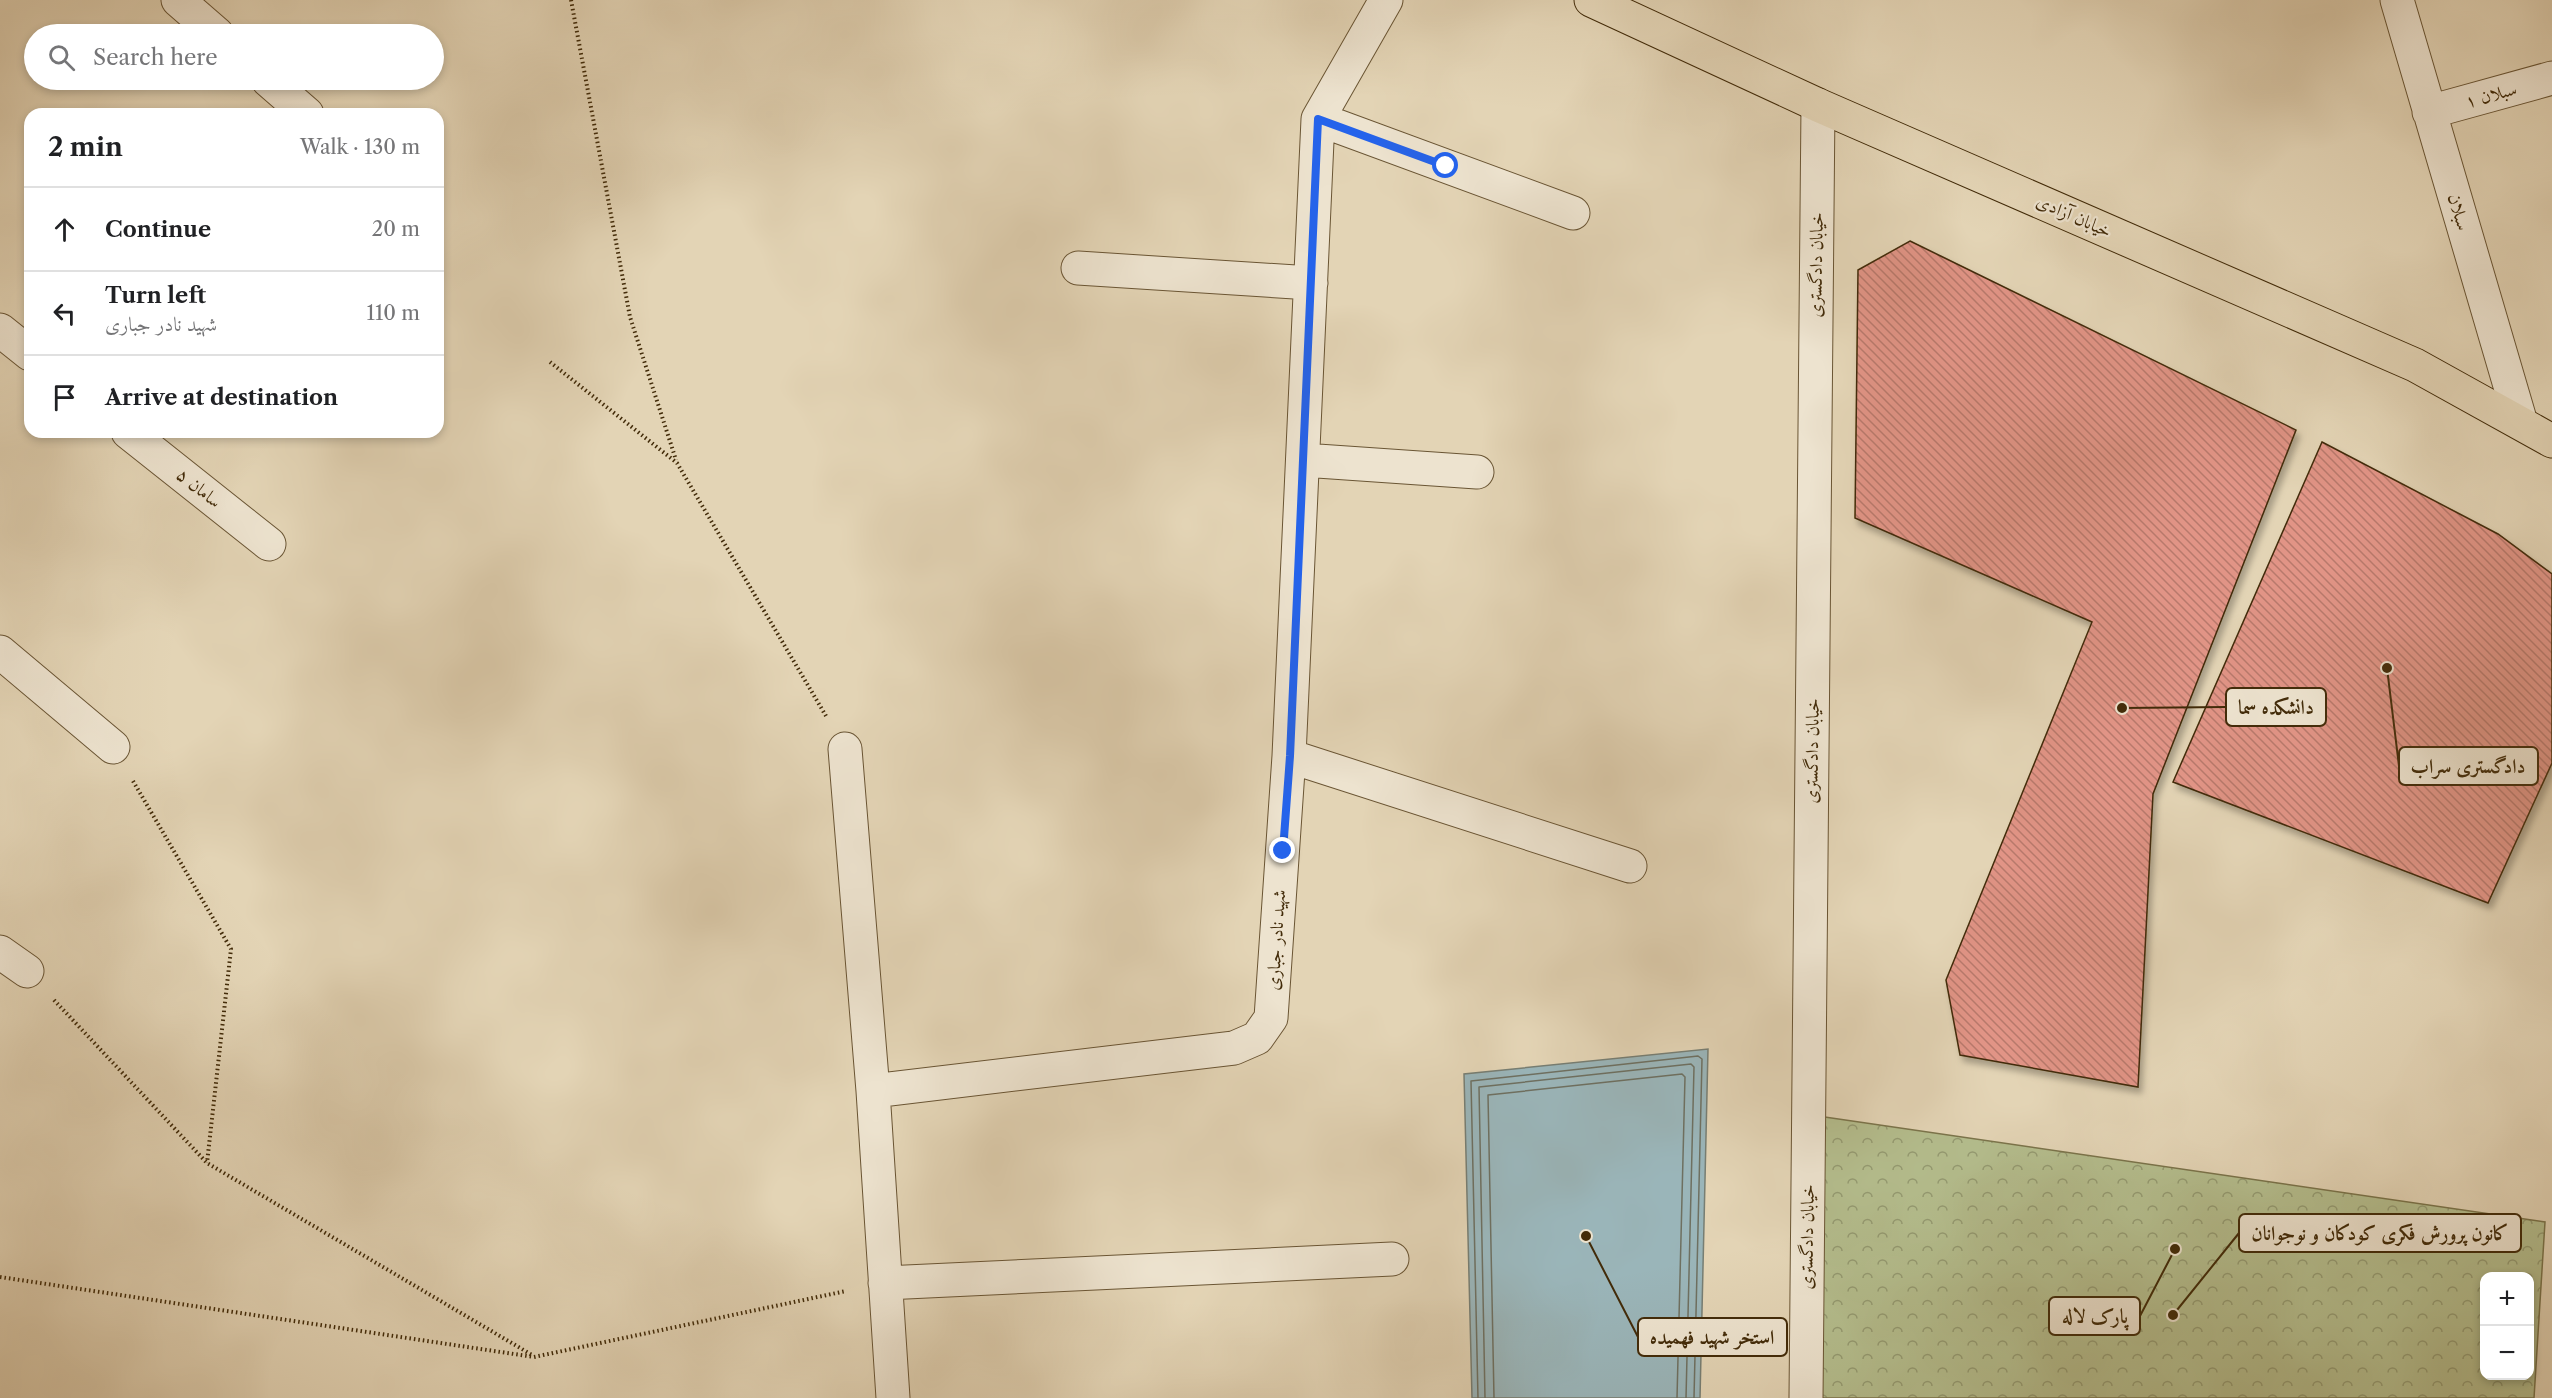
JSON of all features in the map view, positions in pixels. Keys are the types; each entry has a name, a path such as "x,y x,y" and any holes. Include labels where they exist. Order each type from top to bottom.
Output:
{"main road":[{"name":"خیابان آزادی","path":"1591,0 1818,105 2415,365 2552,441"}],"street":[{"path":"178,0 206,24"},
{"name":"شهید نادر جباری","path":"873,1091 1234,1048 1257,1038 1271,1018 1290,756 1318,119 1386,0"},
{"name":"سبلان","path":"2397,0 2521,423"},
{"name":"سبلان ۱","path":"2429,112 2552,78"},
{"path":"279,90 300,108"},
{"name":"خیابان دادگستری","path":"1806,1398 1818,105"},
{"path":"1318,119 1574,213"},
{"path":"1078,268 1311,283"},
{"path":"0,330 24,349"},
{"name":"سامان ۵","path":"136,438 269,544"},
{"path":"1303,460 1477,472"},
{"path":"0,651 113,747"},
{"path":"845,749 873,1091 893,1398"},
{"path":"1290,756 1630,866"},
{"path":"0,952 27,971"},
{"path":"885,1283 1392,1259"}],"path":[{"path":"571,0 630,317 677,463 845,749"},
{"path":"550,362 677,463"},
{"path":"113,747 231,949 207,1163"},
{"path":"27,971 207,1163 534,1357"},
{"path":"0,1277 534,1357 885,1283"}],"green space":[{"path":"1811,1115 2545,1222 2534,1398 1802,1398"}],"water":[{"path":"1708,1049 1700,1398 1472,1398 1464,1074"}],"building":[{"path":"1910,241 2296,430 2153,794 2138,1087 1960,1055 1946,980 2092,622 1855,518 1858,270"},
{"path":"2322,442 2498,534 2552,574 2552,763 2488,903 2173,782"}],"place":[{"name":"دادگستری سراب","path":"2387,668"},
{"name":"دانشکده سما","path":"2122,708"},
{"name":"استخر شهید فهمیده","path":"1586,1236"},
{"name":"پارک لاله","path":"2175,1249"},
{"name":"کانون پرورش فکری کودکان و نوجوانان","path":"2173,1315"}],"route":[{"path":"1283,851 1290,756 1318,119 1446,166"}]}
